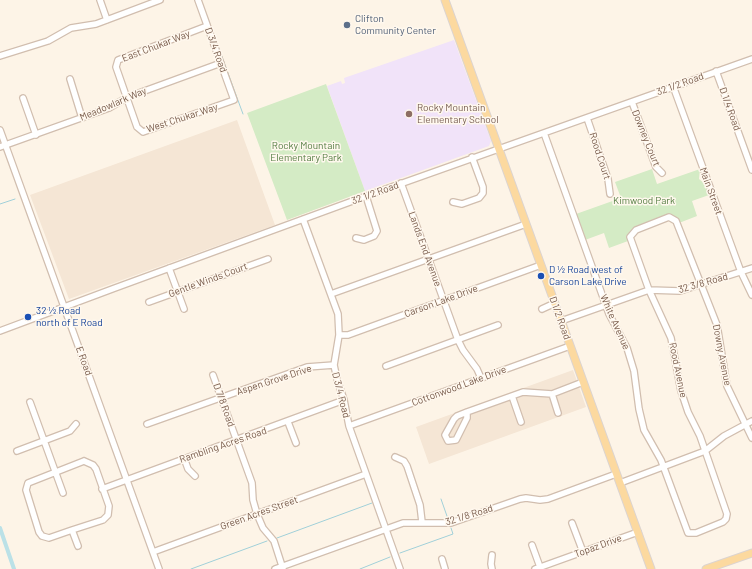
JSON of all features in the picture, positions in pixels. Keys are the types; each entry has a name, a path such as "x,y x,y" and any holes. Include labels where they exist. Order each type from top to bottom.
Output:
{"main road":[{"name":"D 1/2 Road","path":"445,0 651,569"},
{"path":"706,569 752,553"}],"street":[{"path":"100,0 107,20"},
{"path":"0,56 48,41 71,28 96,24 149,2 160,0"},
{"name":"D 3/4 Road","path":"198,0 234,100"},
{"name":"East Chukar Way","path":"128,97 116,67 118,60 207,26"},
{"name":"32 1/2 Road","path":"0,332 169,268 472,157 499,149 752,59"},
{"name":"Meadowlark Way","path":"3,146 109,108 128,97 221,63"},
{"name":"D 1/4 Road","path":"716,71 752,170"},
{"path":"70,79 82,118"},
{"name":"Main Street","path":"673,86 741,272 752,295"},
{"name":"West Chukar Way","path":"128,97 137,127 143,132 234,100"},
{"path":"23,98 36,135"},
{"name":"Downey Court","path":"632,102 656,167 662,173"},
{"name":"Rood Court","path":"587,118 608,179 610,194"},
{"name":"E Road","path":"0,130 3,146 65,308 160,569"},
{"name":"White Avenue","path":"544,133 606,305 620,332 631,361 644,430 664,467 688,533"},
{"path":"453,202 462,204 479,198 483,193 483,188 472,157"},
{"name":"Lands End Avenue","path":"401,183 458,340 463,350 477,369 481,378"},
{"path":"356,238 364,240 374,236 377,231 366,196"},
{"name":"Downy Avenue","path":"630,237 636,230 669,217 676,221 700,286 717,325 727,386 738,412 749,423 752,438"},
{"name":"D 3/4 Road","path":"303,219 339,319 340,334 334,365 344,400 349,426 400,569"},
{"path":"331,294 526,224"},
{"name":"Rood Avenue","path":"630,237 649,290 671,338 681,391 705,451 727,514 726,519 696,533 688,533"},
{"name":"Gentle Winds Court","path":"149,302 268,259"},
{"name":"Carson Lake Drive","path":"340,334 348,335 541,265"},
{"path":"169,268 184,309"},
{"name":"32 3/8 Road","path":"561,321 649,290 680,291 700,286 752,268"},
{"path":"542,309 555,303"},
{"path":"386,366 498,325"},
{"name":"Cottonwood Lake Drive","path":"349,426 570,346"},
{"name":"Aspen Grove Drive","path":"147,424 307,367 334,365"},
{"name":"D 7/8 Road","path":"213,375 252,484 253,500 257,514 263,528 274,541 283,568"},
{"path":"466,412 467,418 456,440 448,441 445,435 454,419 466,412 529,391 552,394 572,390 584,384"},
{"path":"552,394 558,413"},
{"path":"512,396 521,422"},
{"name":"Rambling Acres Road","path":"102,489 184,458 288,422 344,400"},
{"path":"30,402 64,493"},
{"path":"288,422 296,443"},
{"path":"620,483 705,451 724,436 749,423"},
{"path":"17,451 70,431 76,424"},
{"path":"395,457 404,461 407,466 420,505 422,522"},
{"path":"184,458 188,469 195,476"},
{"path":"84,462 89,462 96,469 109,506 108,515 104,520 49,538 42,536 38,532 26,490 28,483 56,472 84,462"},
{"name":"Green Acres Street","path":"153,552 366,474"},
{"name":"32 1/8 Road","path":"275,569 283,568 386,528 403,523 451,523 520,499 548,499 616,474"},
{"path":"572,523 583,552"},
{"path":"72,530 78,546"},
{"name":"Topaz Drive","path":"538,568 638,532"},
{"path":"532,545 538,568"},
{"path":"492,555 490,564 492,569"},
{"path":"442,559 445,569"}],"shaded area":[{"name":"Rocky Mountain Elementary School","path":"454,40 491,141 489,146 365,191 327,86 341,81 342,84 345,83 344,78"},
{"path":"237,120 275,225 69,299 30,195"},
{"path":"573,370 586,407 429,464 416,427"}],"green space":[{"name":"Rocky Mountain Elementary Park","path":"326,84 365,191 287,220 247,113"},
{"name":"Kimwood Park","path":"652,169 657,184 700,169 699,179 706,185 709,195 692,201 697,216 679,223 675,217 666,215 633,228 628,234 628,241 609,248 604,233 585,240 576,214 621,198 615,182"}],"waterway":[{"path":"207,16 243,114"},
{"path":"0,204 15,199"},
{"path":"441,499 448,519"},
{"path":"277,538 372,503"},
{"path":"0,528 14,569"},
{"path":"400,553 453,534 451,528"},
{"path":"191,569 267,541"},
{"path":"360,569 390,557"}],"place":[{"name":"Clifton Community Center","path":"347,25"},
{"name":"Rocky Mountain Elementary School","path":"409,114"},
{"name":"D ½ Road west of Carson Lake Drive","path":"541,276"},
{"name":"32 ½ Road north of E Road","path":"28,317"}]}
